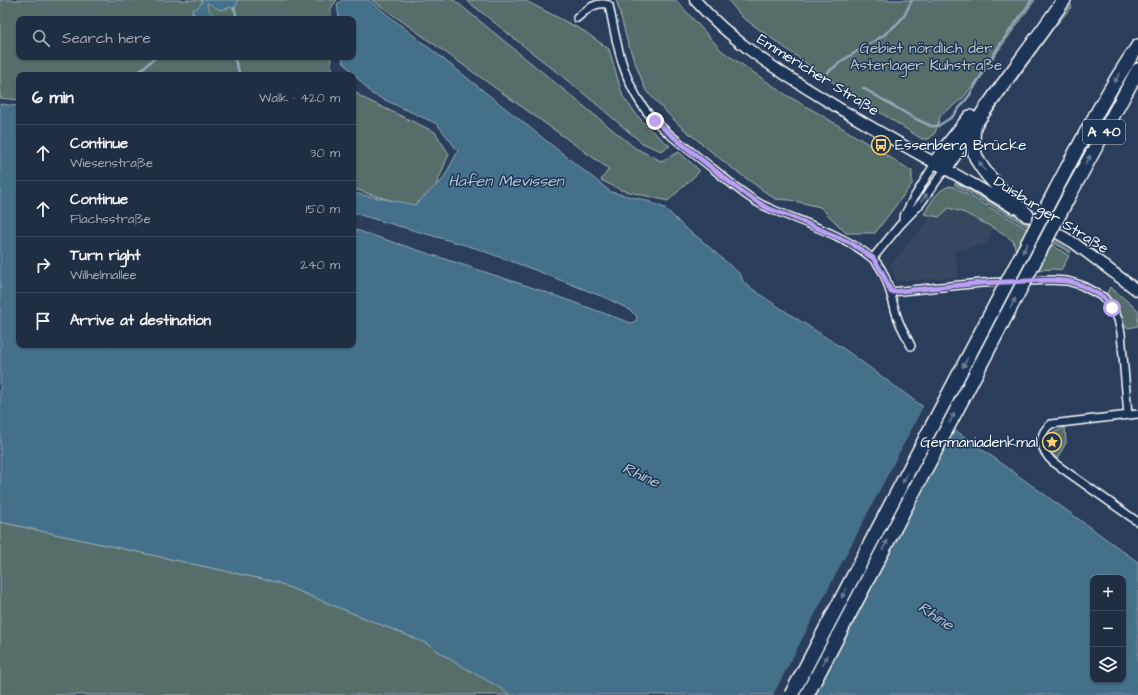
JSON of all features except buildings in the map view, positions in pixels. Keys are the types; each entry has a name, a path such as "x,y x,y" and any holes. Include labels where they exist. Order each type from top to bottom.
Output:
{"highway":[{"path":"940,166 947,146 1057,0"},
{"path":"940,166 974,124 1064,0"},
{"name":"A 40","path":"791,695 1056,188 1098,111 1138,46"},
{"name":"A 40","path":"806,695 1070,194 1138,70"},
{"path":"974,124 973,146 982,167 1027,215"}],"main road":[{"name":"Emmericher Straße","path":"695,0 738,41 788,77 835,106 940,166"},
{"name":"Duisburger Straße","path":"940,166 1074,243 1138,291"}],"street":[{"path":"577,18 592,3 598,0 609,5 616,40 626,76 633,91 643,108 655,121 682,144 742,192 767,208 792,217 851,243 873,258 882,272 891,292 898,318 911,346"},
{"path":"900,225 913,199 940,166"},
{"path":"873,258 920,203 940,166"},
{"path":"891,292 981,283 1050,280 1067,281 1081,285 1103,297 1112,308 1118,319 1121,333 1128,415"},
{"path":"1138,414 1051,424 1046,428 1041,445 1048,458 1138,522"}],"shaded area":[{"path":"946,199 994,222 987,244 954,251 959,277 896,281 891,265"}],"green space":[{"path":"0,0 337,0 331,8 331,16 16,16 16,60 331,60 331,67 336,72 16,72 16,100 0,98"},
{"path":"372,0 454,0 635,148 661,161 679,152 700,171 668,201 621,190 601,180 609,169"},
{"path":"466,0 524,0 584,31 609,49 623,97 645,125 670,146 661,151 642,143 588,97"},
{"path":"615,0 676,0 722,51 788,96 912,171 912,184 875,233 846,233 820,207 790,200 775,199 729,166 679,125 646,91 628,44 617,2"},
{"name":"Gebiet nördlich der Asterlager Kuhstraße","path":"728,0 1035,0 963,98 943,113 940,117 935,133 929,139 922,139 838,86 742,17"},
{"path":"1070,4 1072,6 1053,29 980,131 980,127"},
{"path":"356,92 361,97 435,132 449,154 433,193 423,205 410,206 356,190"},
{"path":"955,183 1023,221 1071,251 1070,253 1022,223 955,185"},
{"path":"950,186 1021,225 1069,256 1061,270 1017,271 1018,258 1013,241 1001,232 965,213 949,208 939,217 924,214 937,194"},
{"path":"1110,287 1138,310 1138,326 1129,328 1123,325 1115,304 1107,293"},
{"path":"1065,427 1066,443 1057,459 1046,448 1051,434"},
{"path":"0,522 276,582 426,643 453,661 511,695 0,695"}],"water":[{"path":"201,0 238,0 235,9 229,7 223,10 207,3 213,15 194,16 192,10 199,6 202,2"},
{"path":"342,0 369,0 611,192 645,200 665,208 685,228 700,239 741,275 743,282 847,351 1138,562 1138,695 511,695 453,661 426,643 276,582 0,522 0,104 16,106 16,348 356,348 356,230 537,289 631,323 637,320 636,315 628,309 606,298 532,269 475,248 356,214 356,194 415,205 443,179 458,151 437,124 372,94 356,76 356,72 352,72 343,62 343,60 356,60 356,16 339,16 337,4"}],"pier":[{"path":"924,405 956,428 816,695 773,695"}],"waterway":[{"path":"827,73 843,60 884,35 898,23 904,16 912,0"},
{"path":"863,88 914,118 931,126 938,126 952,117 969,96 999,46 1032,0"},
{"path":"234,8 237,16"},
{"path":"189,16 193,14"},
{"path":"138,72 152,60"},
{"path":"235,60 239,72"}],"place":[{"name":"Essenberg Brücke","path":"881,145"},
{"name":"Germaniadenkmal","path":"1052,442"}],"route":[{"path":"655,121 742,192 767,208 792,217 851,243 873,258 882,272 891,292 981,283 1050,280 1067,281 1081,285 1103,297 1112,308"}],"water label":[{"name":"Hafen Mevissen","path":"506,181"},
{"name":"Rhine","path":"641,475"},
{"name":"Rhine","path":"936,616"}]}
